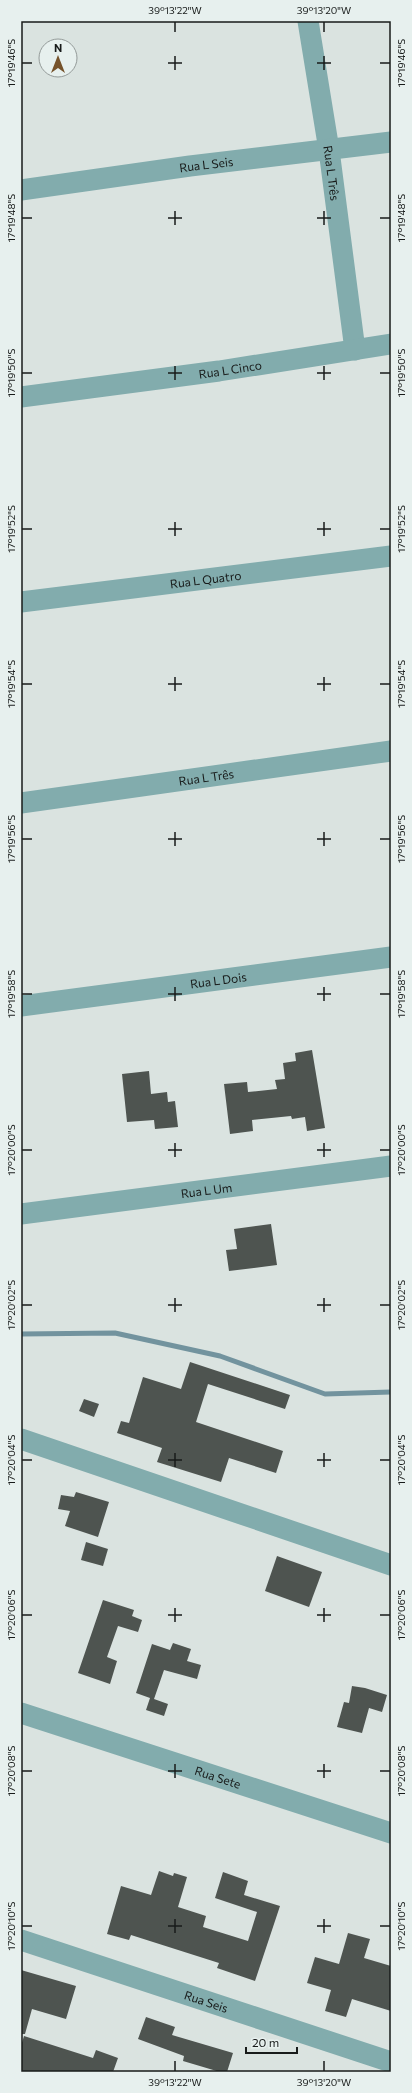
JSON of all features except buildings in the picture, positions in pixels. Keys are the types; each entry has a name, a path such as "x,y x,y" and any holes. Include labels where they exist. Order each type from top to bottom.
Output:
{"street":[{"name":"Rua L Três","path":"308,21 329,150 355,350"},
{"name":"Rua L Seis","path":"21,190 190,166 391,142"},
{"name":"Rua L Cinco","path":"21,397 391,344"},
{"name":"Rua L Quatro","path":"21,602 391,556"},
{"name":"Rua L Três","path":"21,803 391,751"},
{"name":"Rua L Dois","path":"21,1006 391,957"},
{"name":"Rua L Um","path":"21,1214 391,1166"},
{"path":"21,1439 391,1565"},
{"name":"Rua Sete","path":"21,1713 391,1833"},
{"name":"Rua Seis","path":"21,1940 391,2062"}],"waterway":[{"path":"21,1334 115,1333 220,1356 325,1394 391,1392"}]}
